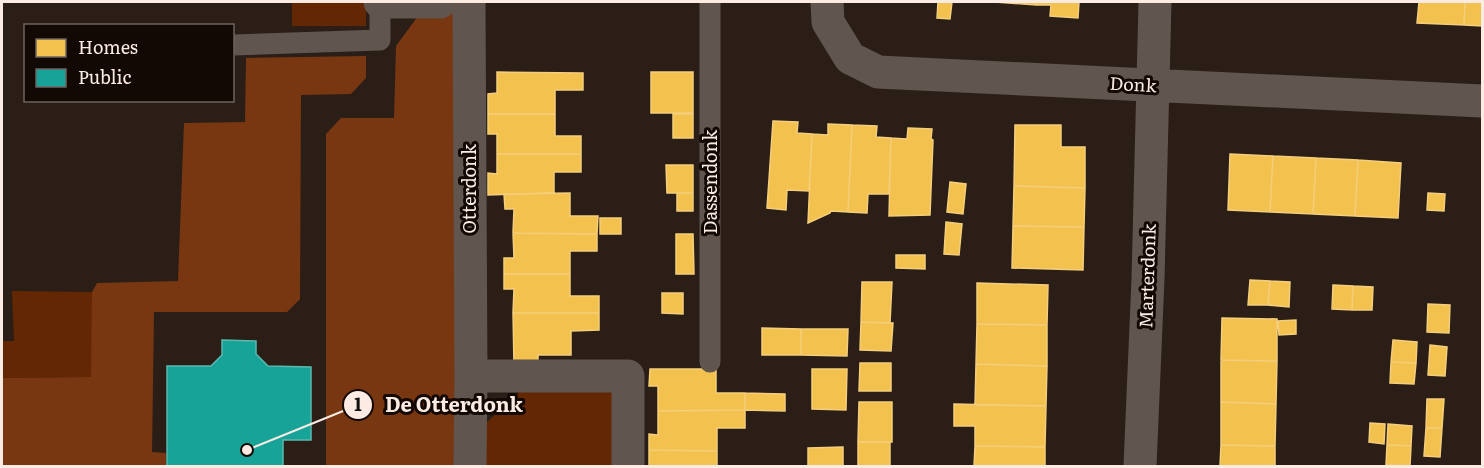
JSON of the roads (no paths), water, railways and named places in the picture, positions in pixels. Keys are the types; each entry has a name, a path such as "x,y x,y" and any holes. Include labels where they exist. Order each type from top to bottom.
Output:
{"street":[{"path":"380,2 440,2"},
{"name":"Otterdonk","path":"469,2 470,466"},
{"path":"821,2 827,2"},
{"name":"Donk","path":"827,2 828,22 850,58 878,72 1482,101"},
{"name":"Marterdonk","path":"1140,466 1148,279 1155,2"},
{"path":"471,376 628,376 628,466"}],"lane":[{"path":"234,45 380,40 380,2"},
{"name":"Dassendonk","path":"710,2 710,362"}],"place":[{"name":"De Otterdonk","path":"247,450"}]}
